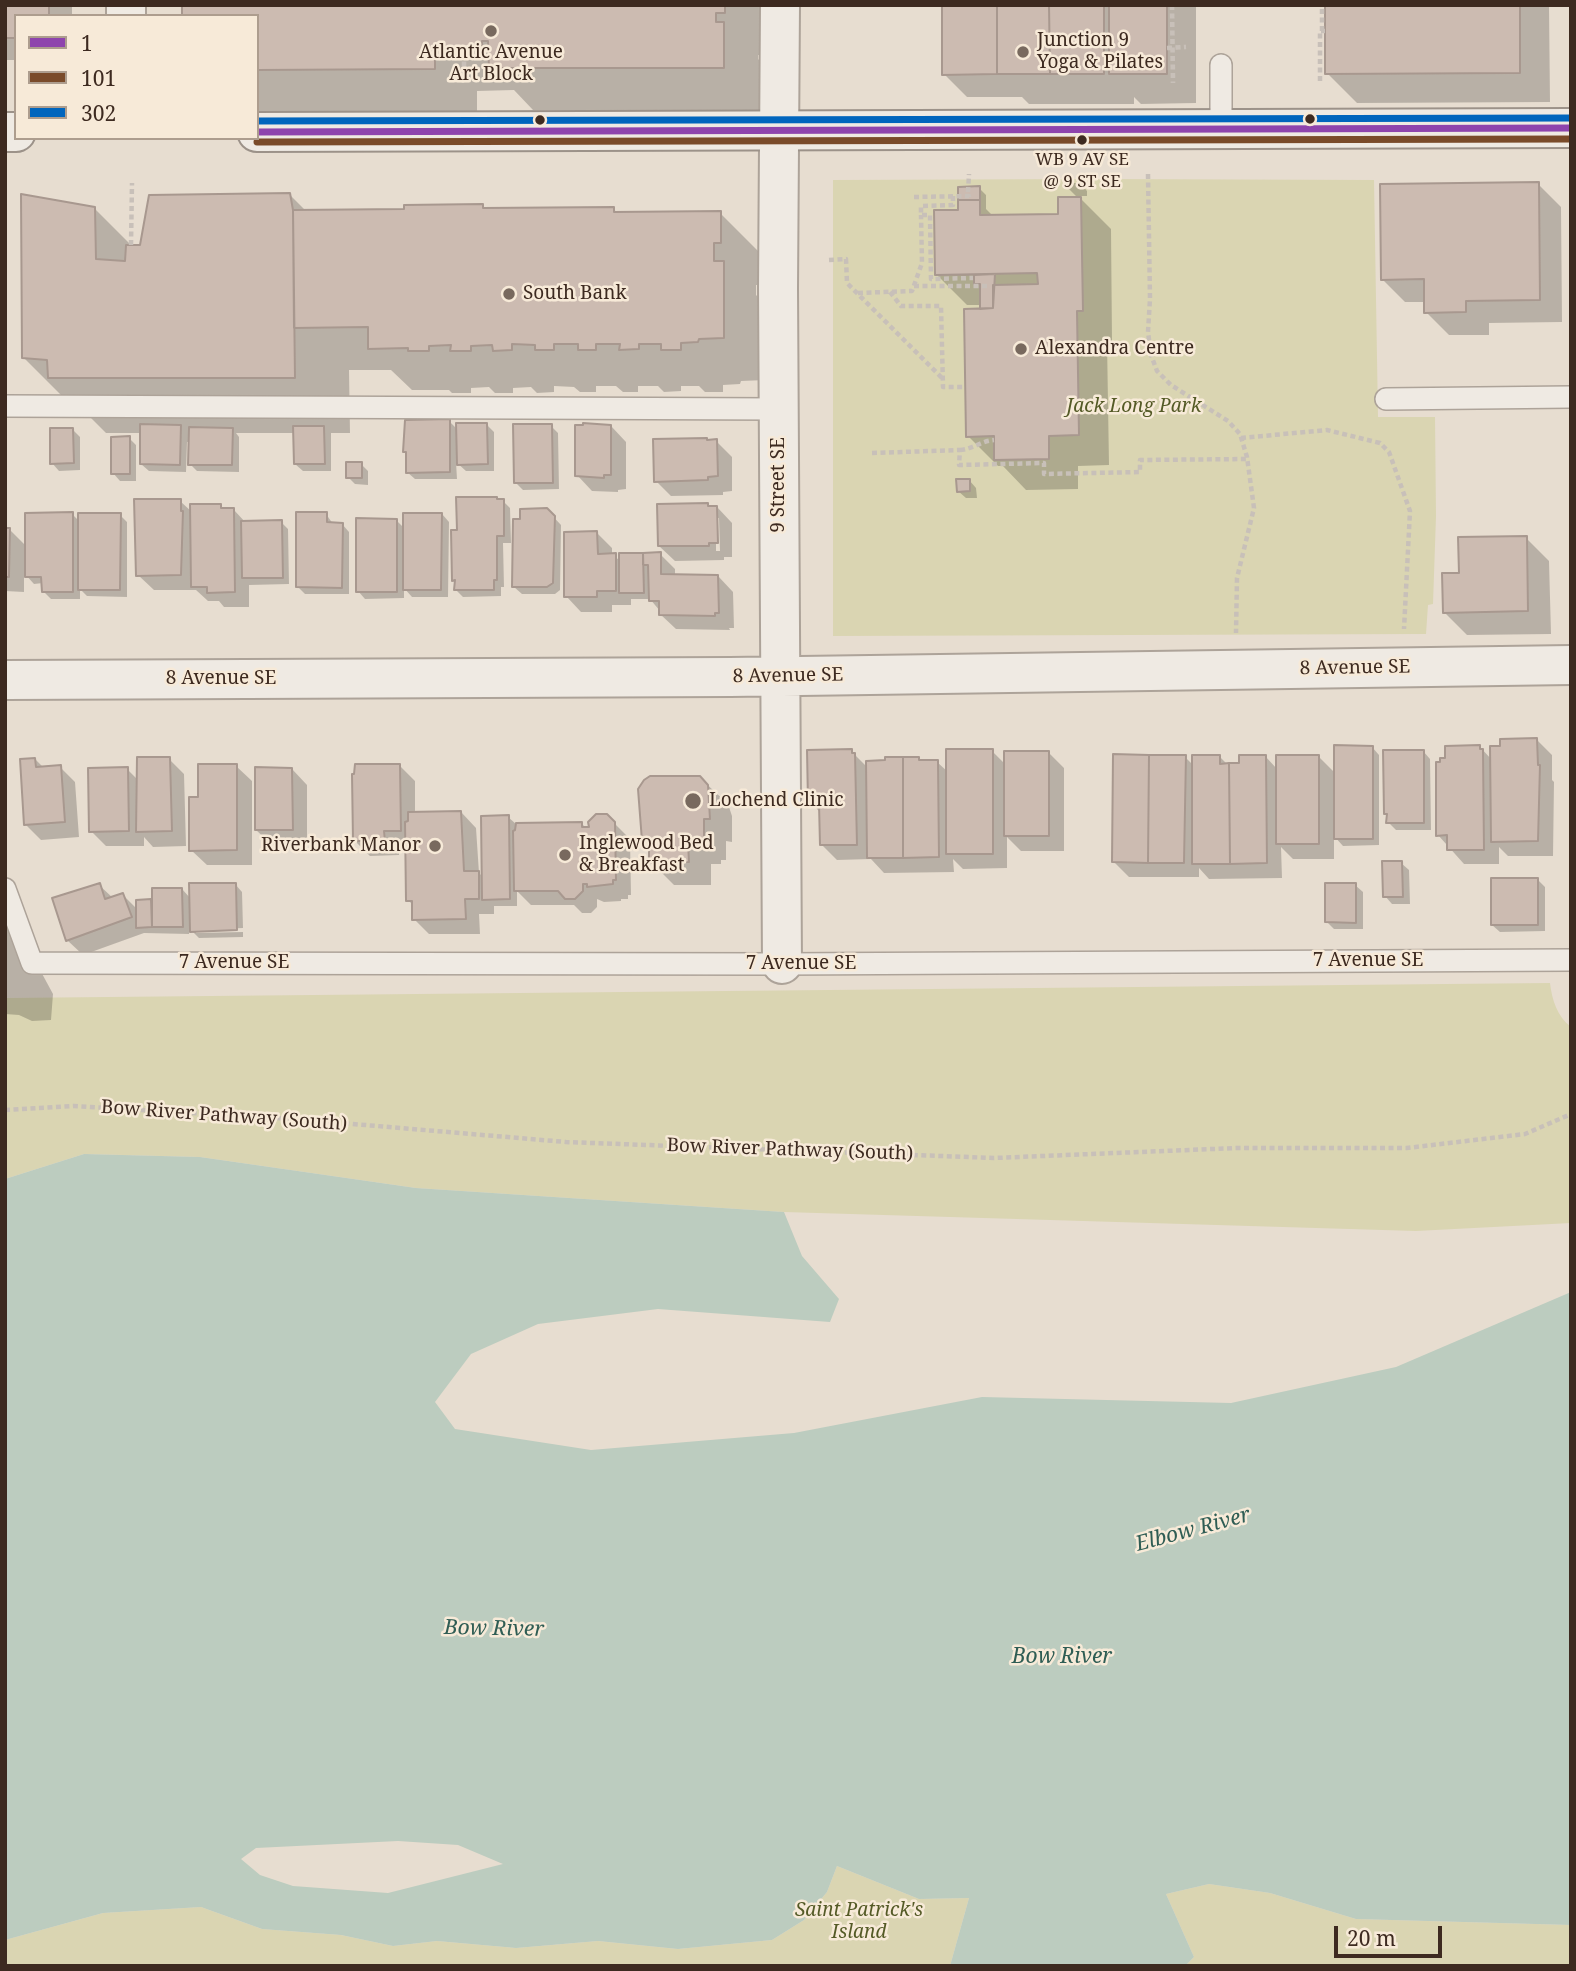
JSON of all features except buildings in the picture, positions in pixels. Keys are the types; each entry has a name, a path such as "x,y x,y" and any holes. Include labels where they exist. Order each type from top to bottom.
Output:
{"street":[{"name":"9 Street SE","path":"780,5 782,964"},
{"path":"259,132 1571,128"},
{"name":"8 Avenue SE","path":"5,680 780,677 1571,665"}],"lane":[{"path":"1221,65 1221,128"},
{"path":"1386,398 1571,397"},
{"path":"5,407 779,409"},
{"name":"7 Avenue SE","path":"5,889 32,963 782,964 1571,960"}],"path":[{"path":"1172,5 1170,48 1173,83"},
{"path":"1320,81 1322,5"},
{"path":"1170,48 1186,47"},
{"path":"464,49 464,75"},
{"path":"968,192 969,174"},
{"path":"1148,174 1148,332 1151,355 1157,372 1171,385 1228,421 1241,438 1247,459 1254,508 1237,578 1236,640"},
{"path":"131,245 132,183"},
{"path":"857,293 912,291 922,263 921,206 953,205 953,196"},
{"path":"915,197 969,196 969,200"},
{"path":"921,215 930,215 931,279 974,278"},
{"path":"829,260 846,259 847,283 943,379"},
{"path":"914,286 987,286"},
{"path":"890,292 901,306 941,306 943,387 965,387"},
{"path":"1241,438 1327,430 1380,443 1389,452 1410,512 1404,639"},
{"path":"872,453 972,449 983,441 994,440"},
{"path":"960,450 959,465 1044,463 1044,474 1140,472 1140,460 1247,459"},
{"name":"Bow River Pathway (South)","path":"5,1111 74,1106 294,1119 566,1142 994,1158 1237,1149 1407,1147 1525,1134 1571,1114"}],"green space":[{"name":"Jack Long Park","path":"833,180 1374,180 1378,417 1435,417 1433,604 1428,605 1426,634 833,636"},
{"path":"1550,983 1556,1007 1571,1027 1571,1223 1416,1231 784,1212 416,1188 200,1157 84,1154 5,1179 5,998"},
{"name":"Saint Patrick's Island","path":"837,1866 919,1899 969,1898 950,1966 5,1966 5,1940 103,1913 201,1907 262,1929 341,1935 393,1946 437,1941 516,1948 598,1941 678,1949 772,1940 804,1920 827,1892"},
{"path":"1209,1884 1270,1893 1356,1919 1571,1925 1571,1966 1185,1966 1194,1957 1166,1894"}],"water":[{"name":"Bow River","path":"84,1154 200,1157 416,1188 784,1212 802,1256 839,1299 830,1322 658,1309 538,1324 471,1354 435,1402 455,1429 591,1450 794,1433 982,1397 1231,1403 1396,1367 1571,1292 1571,1925 1356,1919 1270,1893 1209,1884 1166,1894 1194,1957 1185,1966 950,1966 969,1898 919,1899 837,1866 827,1892 804,1920 772,1940 678,1949 598,1941 516,1948 437,1941 393,1946 341,1935 262,1929 201,1907 103,1913 5,1940 5,1179","holes":["398,1841 458,1845 503,1864 388,1893 293,1886 260,1875 241,1859 256,1848"]}],"transit line":[{"name":"302","path":"259,121 1571,118"},
{"name":"1","path":"259,132 1571,128"},
{"name":"101","path":"257,142 1571,139"}],"place":[{"name":"Atlantic Avenue Art Block","path":"491,31"},
{"name":"Junction 9 Yoga & Pilates","path":"1023,52"},
{"name":"WB 9 AV SE @ 9 ST SE","path":"1082,140"},
{"name":"South Bank","path":"509,294"},
{"name":"Alexandra Centre","path":"1021,349"},
{"name":"Lochend Clinic","path":"693,801"},
{"name":"Riverbank Manor","path":"435,846"},
{"name":"Inglewood Bed & Breakfast","path":"565,855"}],"water label":[{"name":"Elbow River","path":"1193,1530"}]}
